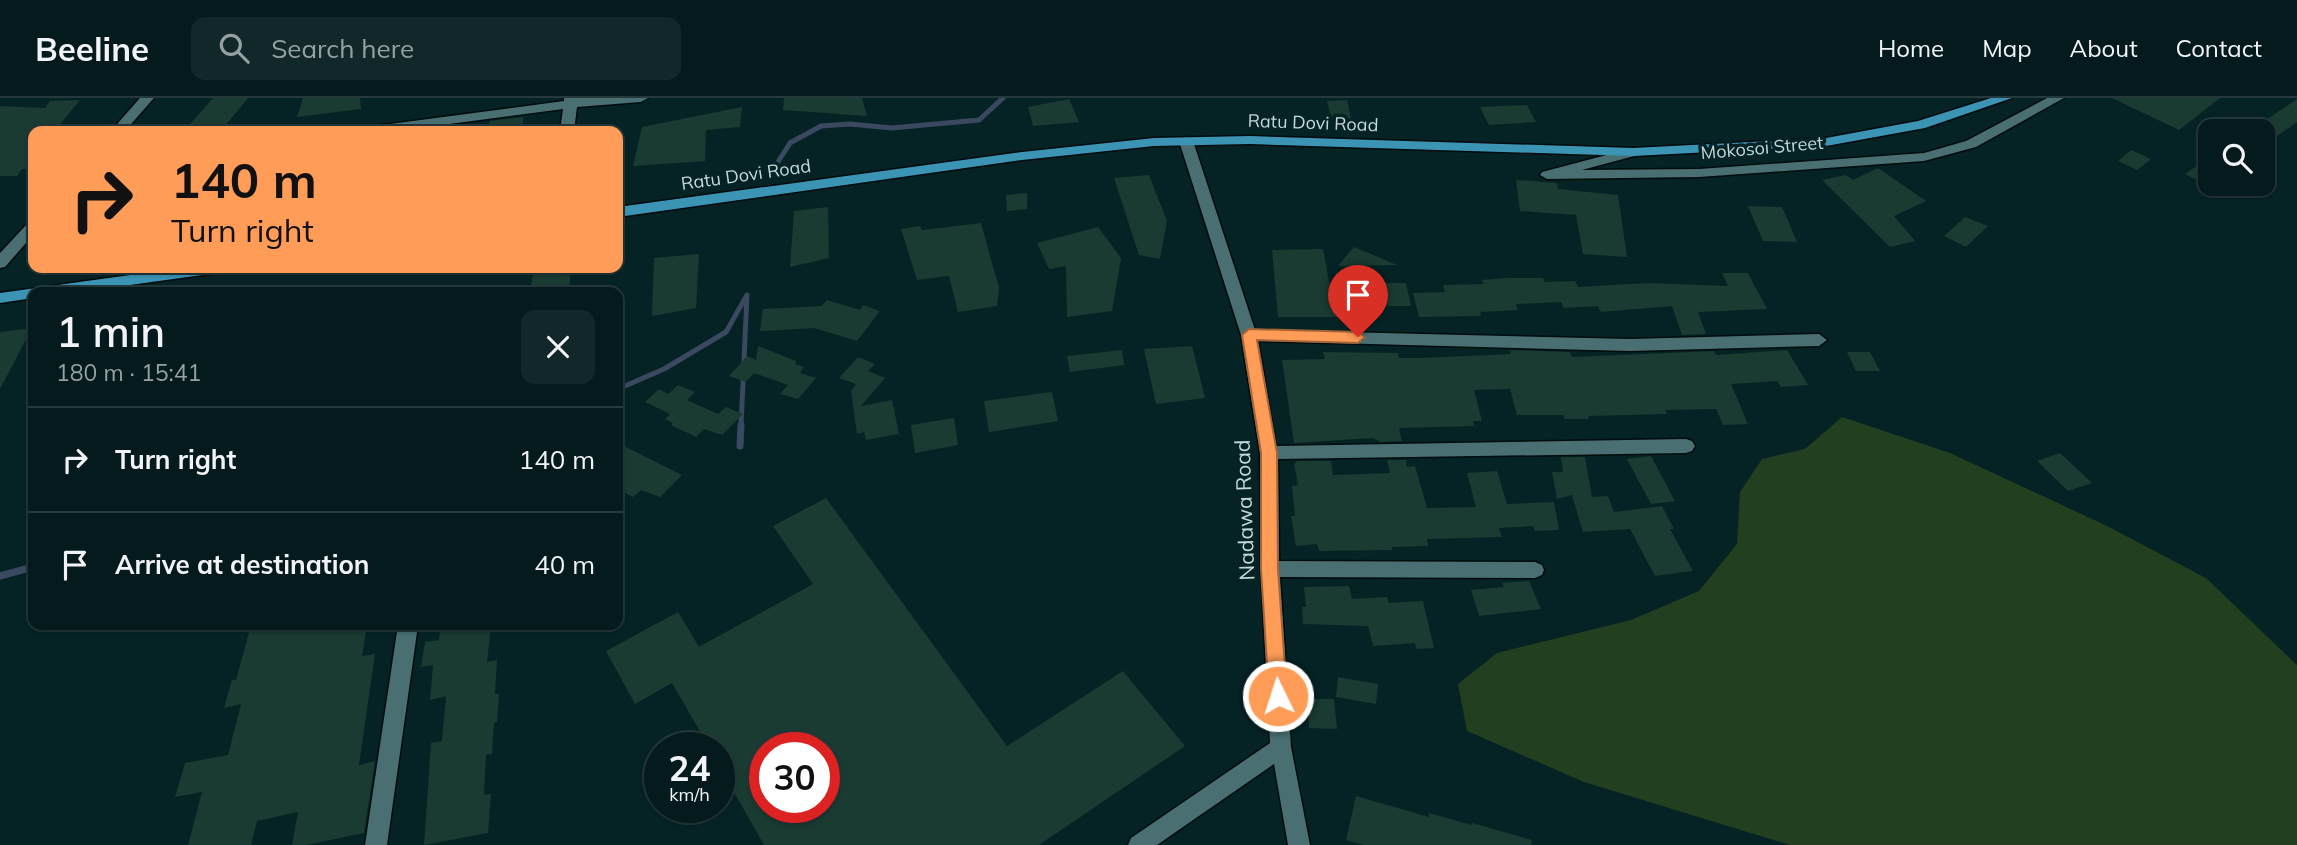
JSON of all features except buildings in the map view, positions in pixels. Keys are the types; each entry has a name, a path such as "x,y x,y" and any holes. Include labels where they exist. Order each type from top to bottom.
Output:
{"main road":[{"name":"Ratu Dovi Road","path":"623,211 1120,144 1250,140 1633,152 1826,142 1920,125 2005,98"},
{"path":"78,287 181,273"},
{"path":"0,298 28,294"}],"street":[{"path":"122,126 147,98"},
{"path":"401,126 571,101 641,98"},
{"name":"Mokosoi Street","path":"1633,152 1547,175 1699,173 1924,157 1971,144 2057,98"},
{"path":"568,126 571,101"},
{"name":"Nadawa Road","path":"1186,141 1249,335 1269,453 1270,569 1281,747 1298,845"},
{"path":"0,263 28,232"},
{"path":"1249,335 1630,345 1819,341"},
{"path":"1269,453 1686,446"},
{"path":"1270,569 1535,570"},
{"path":"376,845 407,630"},
{"path":"1139,845 1281,747"}],"green space":[{"path":"1842,417 1950,453 2105,525 2206,578 2297,665 2297,845 1790,845 1584,782 1467,731 1458,684 1497,653 1631,620 1699,591 1737,544 1740,492 1762,459 1805,449"}],"waterway":[{"path":"769,176 790,143 821,126 850,124 892,128 979,120 1003,98"},
{"path":"623,387 664,369 726,332 747,295 741,426"},
{"path":"740,446 741,425"},
{"path":"0,576 28,568"}],"route":[{"path":"1278,696 1270,569 1269,453 1249,335 1358,337"}]}
